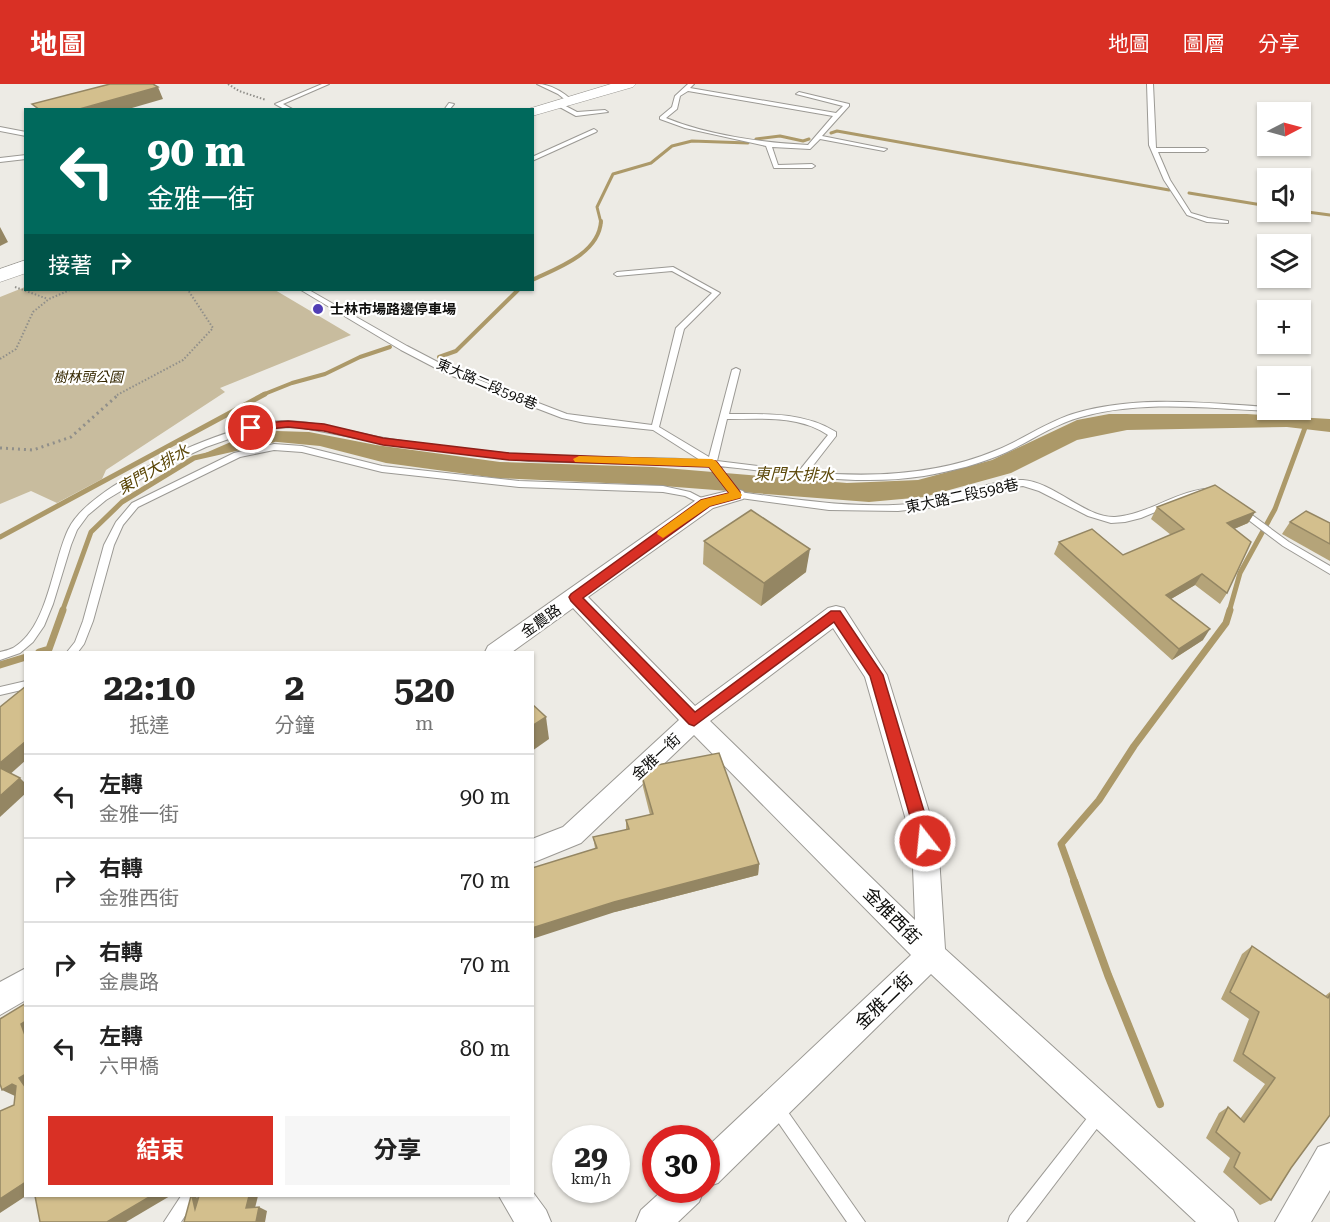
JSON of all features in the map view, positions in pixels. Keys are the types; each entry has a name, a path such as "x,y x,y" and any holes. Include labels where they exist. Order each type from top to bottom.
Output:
{"main road":[{"path":"534,110 625,84"},
{"path":"4,280 24,267"}],"street":[{"name":"金農路","path":"497,651 706,503 736,495"},
{"name":"金雅西街","path":"575,597 694,720 931,955 1221,1222"},
{"name":"金雅一街","path":"534,850 572,835 694,720 836,614 876,675 925,841 931,955"},
{"name":"金雅二街","path":"720,1158 931,955"},
{"path":"0,1000 24,983"},
{"path":"1292,1222 1330,1160"},
{"path":"517,1197 534,1222"},
{"path":"653,1222 673,1203"}],"lane":[{"path":"287,108 278,104 326,84"},
{"path":"540,84 560,93 564,102 576,114 605,112"},
{"path":"1150,84 1152,145 1167,180 1189,214 1207,220 1226,222"},
{"path":"799,94 848,105 810,147 768,145 738,136 676,125 662,118 675,108 675,100 679,92 689,86 837,115"},
{"path":"0,129 24,134"},
{"path":"534,158 594,131"},
{"path":"819,137 884,149"},
{"path":"768,145 776,167 812,166"},
{"path":"1155,150 1205,150"},
{"path":"0,160 24,157"},
{"path":"617,274 673,269 716,293 680,328 655,428"},
{"name":"東大路二段598巷","path":"307,291 450,372 565,416 655,428 712,463"},
{"path":"712,463 736,370"},
{"path":"0,656 5,656 23,646 38,628 48,608 55,577 74,526 100,499 169,460 251,428 288,424 324,427 383,441 509,457 712,463 857,478 913,475 988,457 1078,415 1111,409 1149,406 1257,409"},
{"path":"723,417 774,418 824,426 833,434 802,473"},
{"path":"73,651 80,644 88,621 109,545 119,524 129,512 135,505 237,455 274,447 302,449 382,469 519,484 663,489 687,494 706,503"},
{"path":"712,463 736,495"},
{"name":"東大路二段598巷","path":"736,495 842,509 885,510 924,506 1026,483 1109,520 1135,516 1197,491 1217,491 1225,497"},
{"path":"1234,504 1276,536 1330,571"},
{"path":"0,691 24,687"},
{"path":"9,704 24,689"},
{"path":"775,1105 857,1222"},
{"path":"1016,1222 1102,1111"},
{"path":"172,1222 189,1197"}],"path":[{"path":"228,84 239,91 266,100"},
{"path":"4,280 24,288"},
{"path":"30,291 49,299"},
{"path":"0,359 16,349 33,312 49,299 68,291"},
{"path":"0,448 33,450 71,437 122,391 183,360 213,328 189,291"}],"green space":[{"name":"樹林頭公園","path":"24,287 24,291 277,291 351,335 220,388 225,392 106,470 102,479 57,503 31,491 0,504 0,297"}],"shaded area":[{"path":"1109,414 1247,414 1257,415 1257,420 1330,419 1330,432 1287,427 1127,430 1077,440 1011,473 924,497 869,502 650,485 496,478 386,463 320,446 267,441 194,458 233,441 277,431 309,432 376,445 500,462 653,467 847,483 918,480 992,460 1077,420"}],"building":[{"path":"110,84 153,84 158,87 83,108 37,108 32,104"},
{"path":"1215,485 1255,512 1227,523 1251,542 1227,593 1202,574 1166,595 1210,629 1179,649 1059,542 1092,529 1123,555 1184,529 1157,507"},
{"path":"751,510 810,549 764,583 704,541"},
{"path":"1306,511 1330,523 1330,544 1290,522"},
{"path":"24,688 24,743 0,763 0,707"},
{"path":"534,706 546,717 534,725"},
{"path":"719,753 759,864 614,902 534,927 534,867 597,848 593,837 629,829 626,820 653,814 642,776 652,766"},
{"path":"0,768 20,778 0,796"},
{"path":"1252,946 1328,998 1330,994 1330,1115 1291,1168 1271,1200 1234,1167 1240,1153 1216,1132 1228,1107 1244,1122 1275,1078 1243,1054 1259,1012 1230,992"},
{"path":"24,1004 24,1022 21,1024 24,1032 24,1075 19,1078 24,1085 24,1183 0,1199 0,1111 14,1105 16,1086 12,1084 2,1090 0,1084 0,1019"},
{"path":"35,1197 149,1197 107,1222 40,1222"},
{"path":"191,1197 195,1209 199,1197 249,1197 246,1208 259,1207 256,1222 184,1222"}],"waterway":[{"path":"831,133 837,131 1169,190"},
{"path":"756,139 780,136 803,141 809,139"},
{"path":"601,222 597,207 613,174 651,163 672,146 692,141 748,143"},
{"path":"1189,193 1257,204"},
{"path":"1311,212 1330,215"},
{"path":"534,279 564,265 585,251 598,233 601,222"},
{"path":"439,357 456,351 517,291"},
{"path":"262,395 292,383 325,374 360,357 390,347"},
{"path":"0,537 265,394"},
{"path":"1229,612 1240,573 1275,509 1306,425"},
{"name":"東門大排水","path":"62,612 91,532 122,502 194,458 273,440"},
{"name":"東門大排水","path":"42,651 49,649 63,610"},
{"path":"1075,883 1061,844 1099,800 1134,746 1226,623 1230,610"},
{"name":"東門大排水","path":"0,665 24,658"},
{"path":"1074,881 1108,975 1160,1104"}],"slow traffic":[{"path":"579,459 712,463 736,495 725,496 706,503 663,534"}],"place":[{"name":"士林市場路邊停車場","path":"318,309"}],"route":[{"path":"251,428 288,424 324,427 383,441 509,457 712,463 736,495 725,496 706,503 575,597 694,720 836,614 876,675 925,841"}]}
